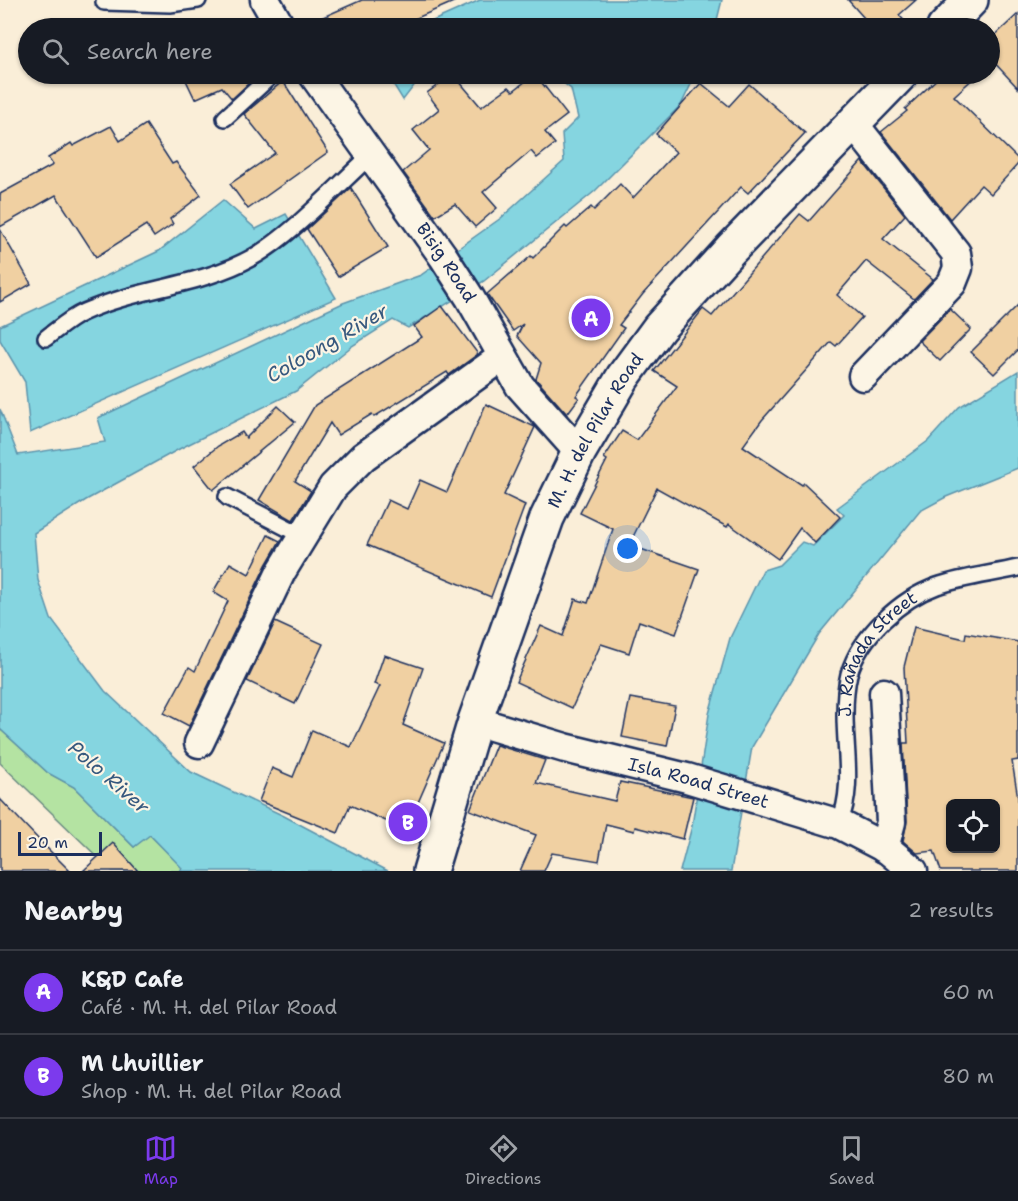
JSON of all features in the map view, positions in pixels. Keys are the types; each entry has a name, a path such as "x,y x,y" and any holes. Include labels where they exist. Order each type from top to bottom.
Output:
{"main road":[{"path":"954,18 971,0"},
{"name":"M. H. del Pilar Road","path":"430,871 475,721 547,518 579,452 623,377 659,328 731,249 891,84"}],"street":[{"path":"266,0 276,18"},
{"name":"Bisig Road","path":"320,84 443,256 470,297 520,386 579,452"},
{"path":"854,123 956,253 958,268 952,283 863,376"},
{"path":"199,743 251,631 303,536 333,487 363,457 502,357"},
{"path":"884,693 887,837"},
{"name":"Isla Road Street","path":"475,721 565,748 756,797 887,837 913,871"}],"lane":[{"path":"104,2 170,4 198,0"},
{"path":"225,118 262,84"},
{"path":"45,338 82,313 126,297 219,272 254,256 281,236 371,155"},
{"path":"227,497 303,536"},
{"name":"J. Rañada Street","path":"839,824 847,805 849,784 845,714 849,674 862,647 893,611 936,586 1018,568"}],"green space":[{"path":"0,729 48,773 74,787 134,847 149,834 183,868 180,871 112,871 0,763"}],"water":[{"path":"480,0 722,0 718,18 440,18"},
{"path":"393,84 415,84 403,100"},
{"path":"565,84 691,84 681,105 595,191 484,281 408,328 393,320 352,346 296,391 181,448 86,500 34,533 38,580 51,619 105,691 191,772 284,816 388,871 180,871 182,868 150,835 134,847 74,787 48,773 0,729 0,409 18,455 105,442 98,418 343,303 421,275 501,218 564,161 562,134 578,118 571,89"},
{"path":"223,200 256,229 286,214 336,298 30,433 25,382 0,340 0,326 159,251"},
{"path":"1018,371 1018,468 946,497 920,511 819,634 752,747 731,871 680,871 692,826 709,714 730,638 763,570 779,565 802,542 813,546 844,515 837,508 928,441 959,407"}],"building":[{"path":"362,0 458,0 417,18 321,18"},
{"path":"848,0 916,0 899,15 902,18 864,18"},
{"path":"1018,14 1018,88 1000,69 1000,31"},
{"path":"188,84 248,84 232,99 222,87 195,99"},
{"path":"279,84 285,84 328,152 248,209 230,184 275,153 244,114"},
{"path":"439,84 461,84 481,107 509,87 513,91 522,84 543,84 567,115 545,132 555,144 537,158 531,151 483,192 497,208 475,227 455,204 435,216 403,172 429,150 413,130 439,109 427,93"},
{"path":"700,84 729,106 749,84 805,133 748,193 741,187 643,294 619,325 624,328 576,396 579,398 567,414 536,379 541,363 517,336 523,324 513,331 487,294 531,256 533,258 565,226 567,228 591,207 594,210 620,184 633,198 676,152 656,134"},
{"path":"931,84 967,84 954,96 1018,159 1018,164 991,194 981,185 950,219 881,132 907,111 905,109"},
{"path":"146,124 172,164 176,162 201,195 170,219 173,224 154,237 146,225 96,257 56,195 0,227 0,194 53,165 48,158 71,143 73,146 111,126 120,141"},
{"path":"862,161 905,215 883,239 933,279 914,299 866,261 837,295 862,317 836,346 831,342 762,420 743,446 802,485 804,483 840,517 815,543 800,528 778,559 729,524 727,527 657,488 629,545 699,569 676,634 639,621 629,653 601,644 572,708 516,682 541,626 563,636 575,599 588,603 613,529 580,513 607,460 604,458 622,431 637,440 677,386 654,371 703,309 712,316 800,214 809,221"},
{"path":"351,188 388,247 338,277 307,229"},
{"path":"0,229 31,284 0,302"},
{"path":"1018,305 1018,350 994,374 971,352"},
{"path":"442,306 478,354 449,375 447,372 374,417 372,414 338,435 330,423 295,481 311,491 293,520 259,500 315,405 422,337 414,326"},
{"path":"950,309 971,329 940,361 919,341"},
{"path":"486,404 535,427 504,495 525,505 491,597 367,545 388,500 407,509 420,480 447,492"},
{"path":"278,406 295,422 213,490 194,466 218,446 242,432 246,438"},
{"path":"268,535 280,541 266,565 189,726 164,713 189,667 195,671 228,601 213,592 230,563 249,574"},
{"path":"275,622 323,644 295,704 247,681"},
{"path":"914,627 965,639 966,633 1018,642 1018,760 1012,761 1018,798 1018,871 941,871 934,851 917,853 903,841 907,821 903,743 908,743 904,667"},
{"path":"384,655 423,668 403,725 444,743 406,830 350,805 338,833 259,801 272,768 293,777 312,730 351,747 380,686 374,684"},
{"path":"630,698 675,706 667,746 622,737"},
{"path":"496,745 545,760 536,783 615,801 620,782 693,797 683,839 635,827 634,831 606,824 599,861 552,853 544,871 520,871 536,835 470,810"},
{"path":"0,799 41,842 70,871 0,871"},
{"path":"113,843 138,871 83,871"}],"place":[{"name":"K&D Cafe","path":"591,318"},
{"name":"M Lhuillier","path":"408,822"}],"water label":[{"name":"Coloong River","path":"327,343"},
{"name":"Polo River","path":"109,777"}]}
